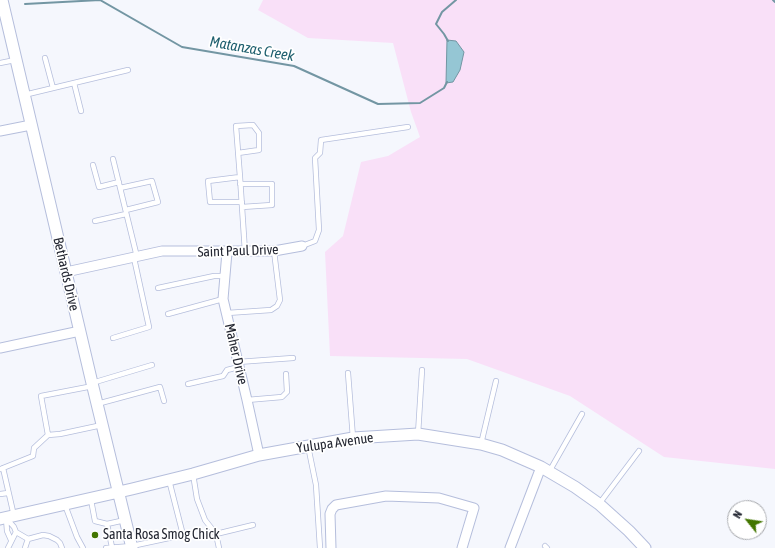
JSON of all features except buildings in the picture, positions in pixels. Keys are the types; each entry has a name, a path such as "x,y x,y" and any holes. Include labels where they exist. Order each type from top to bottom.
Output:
{"street":[{"name":"Bethards Drive","path":"2,0 92,384 120,492 132,547"},
{"path":"0,131 31,125"},
{"name":"Saint Paul Drive","path":"66,272 162,252 274,251 302,246"},
{"name":"Maher Drive","path":"227,252 223,299 259,455"},
{"path":"0,348 80,331"},
{"name":"Yulupa Avenue","path":"6,517 169,480 259,455 353,438 418,434 480,444 502,450 545,469 575,487 599,504 629,531 645,548"},
{"path":"510,548 545,469"},
{"path":"331,548 330,514 336,505 386,496 439,498 474,508 462,548"}],"lane":[{"path":"45,58 53,88"},
{"path":"0,63 16,60"},
{"path":"24,94 128,70"},
{"path":"74,83 81,111"},
{"path":"238,153 259,150 258,133 253,125 236,126 245,252"},
{"name":"Saint Paul Drive","path":"302,246 313,243 318,236 319,207 315,158 320,153 321,140 408,127"},
{"path":"113,159 126,212 149,327 113,338"},
{"path":"93,165 99,187 119,182"},
{"path":"240,177 208,181 210,202 272,205 272,184 240,184"},
{"path":"95,221 158,202 152,181 120,188"},
{"path":"226,313 271,310 277,306 280,300 274,251"},
{"path":"158,288 214,276 226,276"},
{"path":"168,314 223,299"},
{"path":"188,384 223,376 227,370 238,364 293,358"},
{"path":"48,435 41,396 92,384 152,366"},
{"path":"418,434 422,370"},
{"path":"348,373 353,438"},
{"path":"247,400 282,397 287,392 286,374"},
{"path":"480,444 496,381"},
{"path":"97,404 160,387 164,401"},
{"path":"545,469 582,414"},
{"path":"11,540 7,531 6,517 8,493 1,468 33,456 34,448 48,435 60,434 102,425"},
{"path":"308,446 316,485 320,548"},
{"path":"599,504 639,451"},
{"path":"193,474 197,499 205,520 216,534 220,548"},
{"path":"106,548 132,547 183,535 169,480"},
{"path":"0,494 8,493"},
{"path":"90,498 95,521 108,524 126,520"},
{"path":"65,504 76,537 83,548"},
{"path":"6,517 16,532 28,539 42,535 49,536 57,540 62,548"},
{"path":"108,524 112,547"},
{"path":"216,534 253,525"},
{"path":"8,548 16,532"},
{"path":"25,548 28,539"}],"shaded area":[{"path":"263,0 775,0 775,469 664,457 570,396 467,359 330,356 325,252 343,236 361,162 388,156 420,137 411,112 393,43 308,38 258,10"}],"water":[{"path":"447,40 456,41 464,52 460,70 453,82 446,83"}],"waterway":[{"name":"Matanzas Creek","path":"25,4 100,0 182,47 294,66 378,104 420,103 444,88 447,82"},
{"name":"Matanzas Creek","path":"448,41 436,24 442,12 456,0"}],"place":[{"name":"Santa Rosa Smog Chick","path":"95,535"}]}
